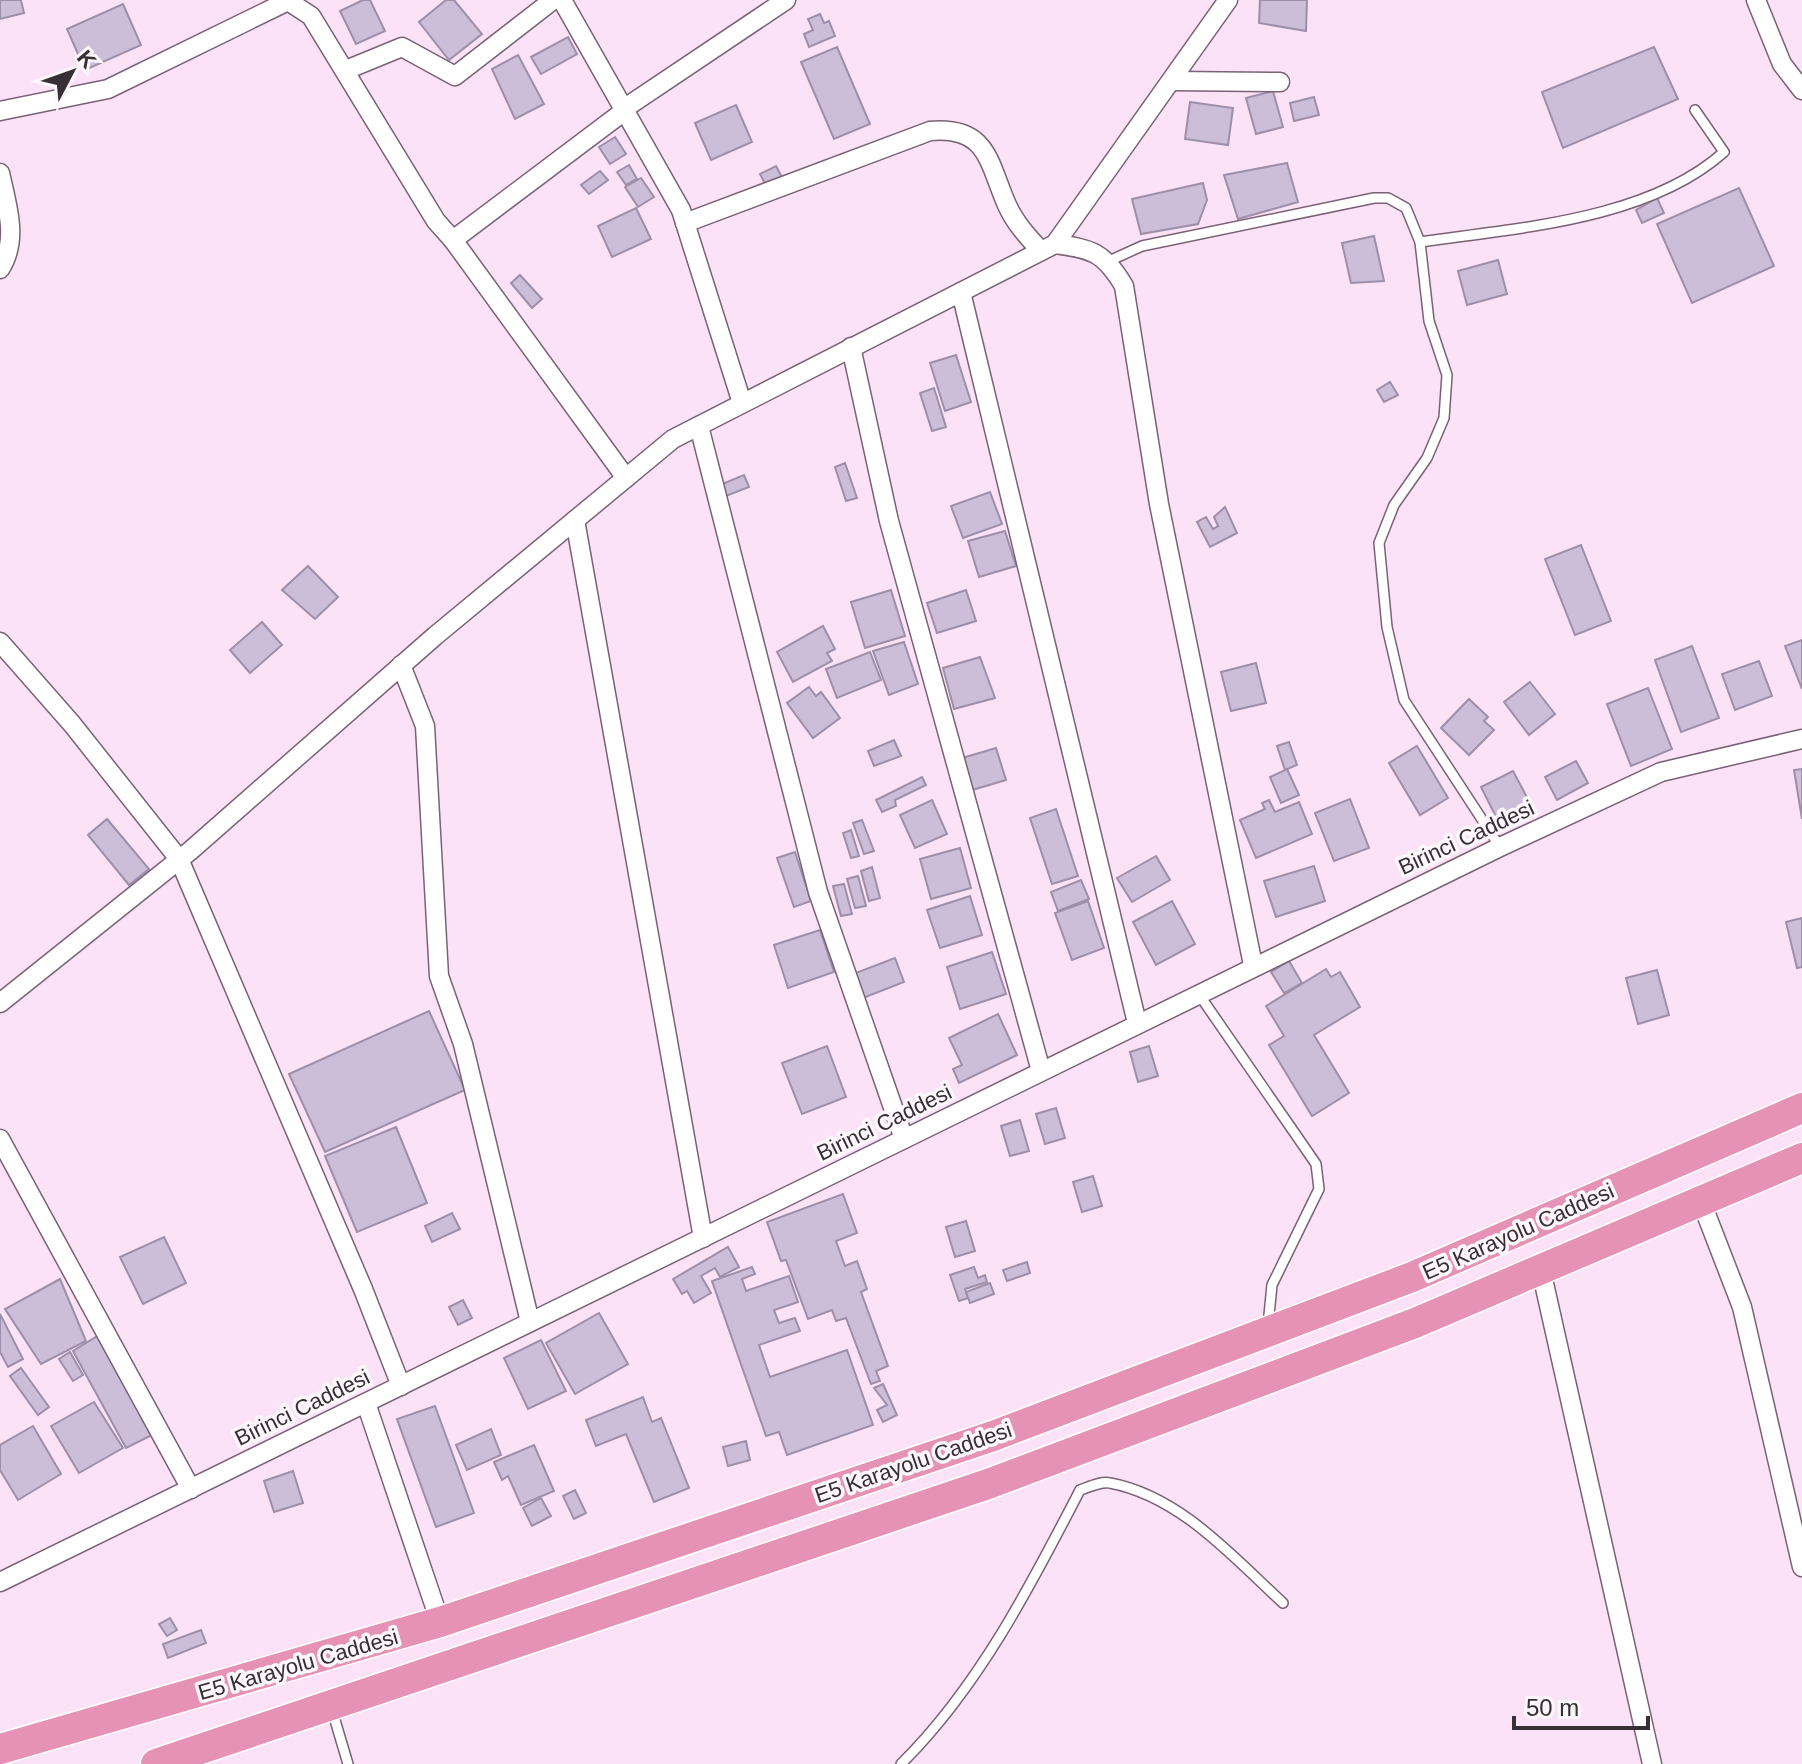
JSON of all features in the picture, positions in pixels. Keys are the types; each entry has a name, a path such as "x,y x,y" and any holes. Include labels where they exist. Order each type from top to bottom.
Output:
{"highway":[{"name":"E5 Karayolu Caddesi","path":"0,1749 440,1622 993,1436 1412,1277 1802,1108"},
{"name":"E5 Karayolu Caddesi","path":"156,1764 988,1484 1415,1323 1802,1158"}],"street":[{"path":"346,70 402,47 455,76 553,0"},
{"path":"562,0 685,223 742,403"},
{"path":"453,240 623,111 786,0"},
{"path":"0,1003 179,859 401,665 673,439 1048,248 1228,0"},
{"path":"1756,0 1782,64 1802,90"},
{"path":"0,111 108,89 289,1 311,16 436,221 626,478"},
{"path":"1172,81 1280,82"},
{"path":"685,223 915,136 952,129 977,141 986,152 1008,208 1048,248 1086,248 1109,261 1124,286 1159,504 1253,965"},
{"path":"0,173 11,220 10,250 0,269"},
{"path":"961,292 1137,1023"},
{"path":"851,347 889,521 1041,1071"},
{"path":"699,426 818,892 904,1139"},
{"path":"575,520 703,1238"},
{"path":"0,642 72,724 179,859 363,1289 401,1386"},
{"path":"401,665 425,726 439,976 463,1044 530,1322"},
{"name":"Birinci Caddesi","path":"0,1582 1253,965 1500,847 1661,772 1802,739"},
{"path":"0,1139 191,1489"},
{"path":"1701,1201 1742,1307 1802,1567"},
{"path":"1541,1270 1652,1764"},
{"path":"366,1403 440,1622"}],"lane":[{"path":"1420,242 1534,226 1622,206 1705,169 1724,152 1695,110"},
{"path":"1109,261 1142,246 1374,198 1388,198 1406,208 1420,242 1429,321 1447,375 1444,418 1427,458 1394,505 1379,543 1387,627 1404,700 1500,847"},
{"path":"1198,993 1316,1164 1319,1189 1272,1285 1268,1332"},
{"path":"901,1764 924,1742 1017,1610 1080,1490 1107,1482 1161,1502 1209,1534 1283,1603"},
{"path":"331,1705 348,1764"}],"building":[{"path":"0,0 21,0 24,13 0,19"},
{"path":"363,0 370,0 385,31 356,44 340,11"},
{"path":"446,0 454,0 482,34 449,60 419,22"},
{"path":"1260,0 1307,0 1306,31 1259,23"},
{"path":"123,4 141,45 85,70 67,29"},
{"path":"820,14 824,23 829,21 835,36 809,47 804,34 813,30 808,19"},
{"path":"568,37 577,54 541,74 531,57"},
{"path":"837,47 870,124 834,139 801,62"},
{"path":"1654,47 1678,99 1563,148 1542,92"},
{"path":"518,55 544,104 515,119 492,69"},
{"path":"1273,91 1283,127 1256,134 1246,98"},
{"path":"1314,97 1319,115 1294,121 1290,103"},
{"path":"1190,102 1233,108 1228,145 1185,139"},
{"path":"736,105 752,142 711,160 695,123"},
{"path":"615,137 626,154 610,164 599,147"},
{"path":"1287,163 1298,202 1238,219 1224,175"},
{"path":"629,165 637,179 626,185 617,172"},
{"path":"776,166 784,181 768,189 760,174"},
{"path":"600,171 608,180 589,194 581,185"},
{"path":"641,178 654,197 638,207 625,187"},
{"path":"1203,183 1207,200 1198,224 1141,234 1132,199"},
{"path":"1739,188 1774,266 1692,303 1657,224"},
{"path":"1657,198 1664,213 1642,223 1636,210"},
{"path":"636,208 651,239 612,257 598,226"},
{"path":"1374,236 1384,281 1351,283 1342,243"},
{"path":"1498,260 1507,294 1467,305 1458,271"},
{"path":"520,275 542,299 532,308 511,283"},
{"path":"956,355 971,402 945,411 930,363"},
{"path":"1390,382 1398,395 1384,402 1377,390"},
{"path":"934,388 946,427 932,431 920,393"},
{"path":"845,463 857,498 846,501 835,467"},
{"path":"744,475 749,487 726,496 722,484"},
{"path":"990,492 1002,524 963,538 951,506"},
{"path":"1225,507 1237,533 1210,547 1197,522 1206,517 1213,529 1218,526 1214,517"},
{"path":"1005,531 1016,566 979,577 968,541"},
{"path":"1581,545 1611,621 1575,635 1545,559"},
{"path":"308,566 338,597 315,619 282,590"},
{"path":"891,590 905,636 865,648 851,602"},
{"path":"966,590 976,621 937,633 927,603"},
{"path":"262,622 282,645 250,673 230,650"},
{"path":"823,626 835,649 827,653 832,661 793,682 777,652"},
{"path":"1802,640 1802,689 1785,646"},
{"path":"904,642 918,684 889,695 873,651"},
{"path":"1692,646 1719,718 1681,732 1655,660"},
{"path":"870,652 881,680 837,698 826,669"},
{"path":"980,657 995,698 954,709 943,668"},
{"path":"1759,661 1772,696 1735,710 1722,674"},
{"path":"1256,663 1266,703 1231,711 1221,672"},
{"path":"1530,682 1555,714 1529,735 1504,702"},
{"path":"809,687 816,696 821,692 840,718 813,738 787,703"},
{"path":"1648,688 1672,749 1631,766 1607,704"},
{"path":"1469,699 1488,717 1484,721 1494,730 1469,755 1441,728"},
{"path":"894,740 901,756 874,766 868,751"},
{"path":"1289,742 1297,765 1285,770 1277,746"},
{"path":"1417,746 1448,798 1420,815 1389,763"},
{"path":"996,748 1006,780 969,791 959,759"},
{"path":"1576,761 1588,783 1557,800 1545,777"},
{"path":"1287,769 1299,795 1281,803 1270,777"},
{"path":"1802,769 1802,819 1794,770"},
{"path":"1513,771 1530,803 1497,819 1481,787"},
{"path":"922,777 926,785 895,800 896,806 882,812 876,800"},
{"path":"1350,799 1369,848 1334,861 1315,813"},
{"path":"932,800 947,834 915,848 900,815"},
{"path":"1269,800 1275,812 1299,802 1312,834 1256,858 1240,820 1265,809 1262,803"},
{"path":"1056,809 1078,876 1052,884 1030,818"},
{"path":"107,819 149,869 129,885 88,835"},
{"path":"862,820 874,851 864,854 853,823"},
{"path":"851,830 859,856 851,858 843,833"},
{"path":"960,848 971,888 931,899 920,859"},
{"path":"795,852 811,901 794,907 777,858"},
{"path":"1156,856 1170,880 1132,902 1117,878"},
{"path":"1314,866 1325,901 1276,917 1264,881"},
{"path":"872,867 880,898 869,901 861,871"},
{"path":"858,876 866,906 855,908 847,879"},
{"path":"1081,880 1089,899 1058,911 1051,892"},
{"path":"844,884 852,914 841,916 833,886"},
{"path":"970,896 982,935 940,948 927,910"},
{"path":"1088,901 1104,948 1072,960 1055,913"},
{"path":"1172,901 1195,944 1156,965 1133,922"},
{"path":"1802,918 1802,967 1797,968 1786,922"},
{"path":"820,930 834,972 788,988 774,945"},
{"path":"992,952 1006,994 960,1009 947,967"},
{"path":"895,958 904,982 863,998 853,974"},
{"path":"1289,961 1302,983 1284,993 1271,972"},
{"path":"1326,969 1331,977 1340,972 1360,1007 1314,1035 1349,1093 1312,1116 1269,1045 1284,1036 1266,1006"},
{"path":"1657,970 1669,1015 1638,1024 1626,978"},
{"path":"429,1011 465,1090 325,1152 289,1074"},
{"path":"998,1014 1017,1055 959,1083 953,1069 962,1065 949,1038"},
{"path":"827,1046 846,1097 802,1114 782,1063"},
{"path":"1149,1046 1158,1076 1138,1082 1130,1052"},
{"path":"1056,1108 1065,1138 1045,1144 1036,1114"},
{"path":"1020,1120 1029,1151 1010,1156 1001,1126"},
{"path":"396,1127 427,1203 357,1232 325,1156"},
{"path":"1093,1176 1102,1206 1082,1212 1073,1182"},
{"path":"843,1194 857,1233 836,1241 845,1266 857,1261 867,1289 861,1292 888,1366 876,1371 880,1381 871,1384 846,1318 836,1321 832,1310 808,1319 786,1260 781,1261 767,1222"},
{"path":"452,1213 460,1229 432,1242 425,1226"},
{"path":"966,1221 975,1251 955,1257 946,1227"},
{"path":"164,1237 186,1283 143,1304 120,1257"},
{"path":"728,1247 739,1267 720,1277 715,1268 701,1276 711,1293 694,1303 687,1291 682,1294 673,1279"},
{"path":"1027,1262 1030,1273 1007,1281 1003,1270"},
{"path":"752,1267 755,1274 742,1279 746,1291 789,1276 798,1302 774,1310 779,1323 795,1318 800,1331 759,1345 770,1377 847,1350 873,1425 787,1455 779,1432 766,1436 712,1281"},
{"path":"974,1267 978,1278 985,1275 987,1282 965,1289 968,1298 959,1301 950,1275"},
{"path":"60,1279 86,1341 41,1364 5,1309"},
{"path":"990,1283 994,1294 970,1303 966,1292"},
{"path":"463,1300 472,1318 458,1325 449,1307"},
{"path":"599,1313 628,1364 575,1394 546,1343"},
{"path":"0,1314 23,1359 8,1367 0,1352"},
{"path":"99,1335 152,1435 126,1448 73,1351"},
{"path":"541,1340 566,1391 528,1409 504,1358"},
{"path":"70,1352 83,1375 73,1381 59,1359"},
{"path":"21,1368 49,1407 38,1415 10,1376"},
{"path":"883,1384 897,1415 883,1422 877,1410 887,1405 874,1388"},
{"path":"643,1397 652,1422 661,1418 689,1488 654,1502 626,1434 596,1446 586,1420"},
{"path":"94,1402 123,1448 79,1473 51,1426"},
{"path":"435,1406 474,1513 436,1527 397,1419"},
{"path":"33,1426 61,1474 18,1500 0,1470 0,1445"},
{"path":"491,1429 501,1455 467,1470 456,1445"},
{"path":"746,1441 750,1460 728,1466 723,1447"},
{"path":"534,1445 554,1491 521,1505 508,1476 502,1480 494,1462"},
{"path":"293,1471 303,1503 274,1512 264,1481"},
{"path":"575,1490 586,1513 574,1519 563,1496"},
{"path":"541,1498 551,1516 532,1526 523,1508"},
{"path":"170,1618 177,1630 167,1636 159,1624"},
{"path":"201,1630 206,1643 168,1658 163,1644"}]}
